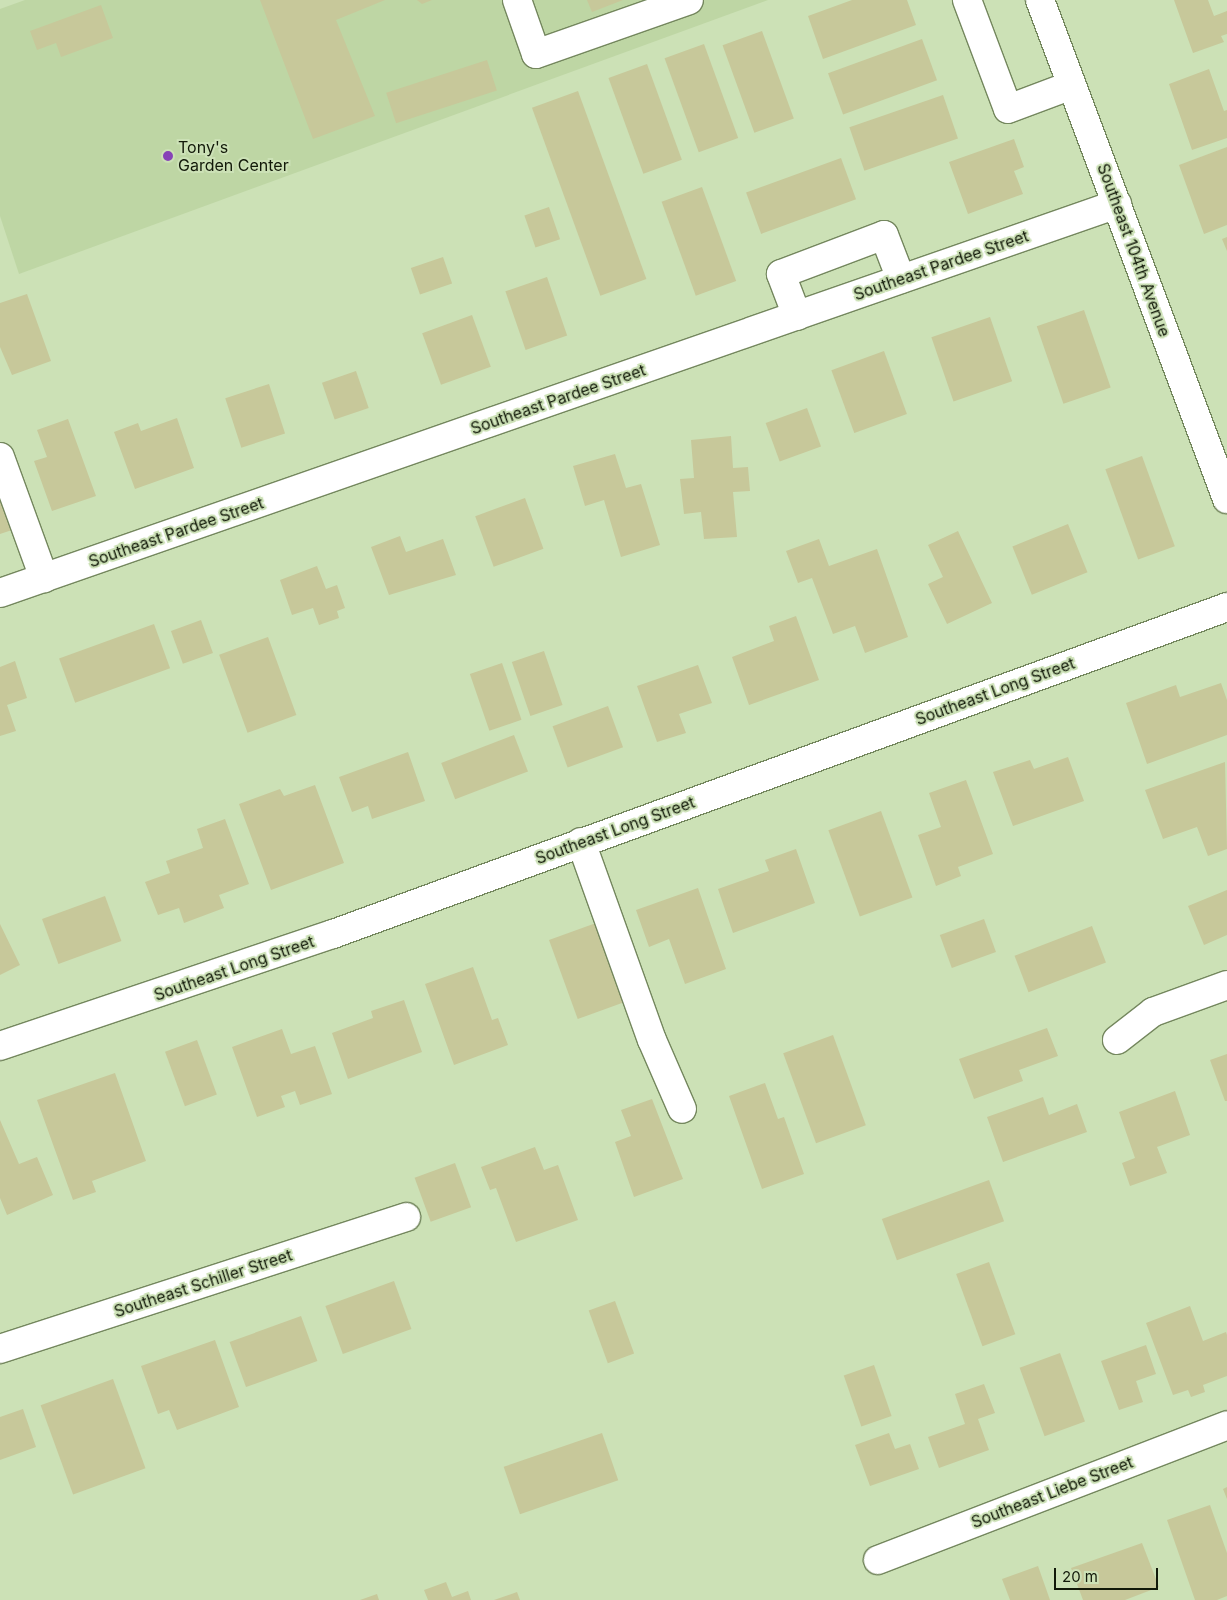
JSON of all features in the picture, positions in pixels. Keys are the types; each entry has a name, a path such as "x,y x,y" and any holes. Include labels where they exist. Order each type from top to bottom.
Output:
{"street":[{"path":"517,0 536,54 689,0"},
{"path":"967,0 1008,109 1072,85"},
{"name":"Southeast 104th Avenue","path":"1040,0 1227,499"},
{"name":"Southeast Pardee Street","path":"0,593 1116,204"},
{"path":"797,316 782,274 884,235 901,279"},
{"path":"0,457 44,578"},
{"name":"Southeast Long Street","path":"0,1046 333,934 1227,607"},
{"path":"581,842 652,1040 682,1109"},
{"path":"1117,1040 1153,1012 1227,985"},
{"name":"Southeast Schiller Street","path":"0,1349 406,1217"},
{"name":"Southeast Liebe Street","path":"878,1560 1227,1425"}],"shaded area":[{"name":"Tony's Garden Center","path":"25,0 768,0 19,274 0,216 0,9"}],"building":[{"path":"260,0 385,0 336,20 375,116 313,139"},
{"path":"417,0 432,0 422,4"},
{"path":"587,0 623,0 592,12"},
{"path":"852,0 907,0 916,25 823,59 808,16"},
{"path":"1174,0 1208,0 1214,16 1227,11 1227,34 1221,36 1224,42 1193,53"},
{"path":"101,5 113,38 61,57 56,43 37,50 30,31"},
{"path":"762,31 794,118 754,133 723,45"},
{"path":"922,39 937,80 843,115 828,73"},
{"path":"704,44 738,138 699,152 665,58"},
{"path":"487,60 497,90 396,123 386,93"},
{"path":"647,64 682,160 643,174 608,78"},
{"path":"1209,69 1224,111 1227,110 1227,138 1192,150 1169,84"},
{"path":"578,91 646,279 600,296 532,108"},
{"path":"943,95 958,138 864,171 849,127"},
{"path":"1014,139 1024,167 1014,171 1023,194 968,214 949,162"},
{"path":"1227,147 1227,225 1204,234 1179,165"},
{"path":"841,158 856,199 761,234 746,193"},
{"path":"702,187 736,281 696,296 662,202"},
{"path":"549,207 560,239 535,248 524,215"},
{"path":"1227,237 1227,251 1222,239"},
{"path":"443,257 452,283 420,295 411,268"},
{"path":"547,277 567,336 526,350 505,291"},
{"path":"27,294 51,361 12,375 0,347 0,303"},
{"path":"1084,310 1111,388 1063,404 1037,326"},
{"path":"472,315 491,367 441,385 422,333"},
{"path":"990,317 1012,381 954,401 931,337"},
{"path":"884,351 907,414 854,433 831,370"},
{"path":"356,371 369,408 335,420 322,383"},
{"path":"269,384 285,433 241,448 225,398"},
{"path":"807,408 821,447 780,462 766,423"},
{"path":"177,418 194,468 135,489 114,432 138,423 141,431"},
{"path":"68,419 96,496 52,511 34,461 47,457 37,430"},
{"path":"731,436 733,468 748,467 750,491 733,492 737,537 704,539 701,512 684,514 680,479 694,478 691,440"},
{"path":"615,454 626,488 641,484 660,545 621,557 604,500 585,506 573,466"},
{"path":"1142,456 1175,546 1138,560 1105,469"},
{"path":"0,498 12,530 0,534"},
{"path":"525,498 543,549 494,567 475,516"},
{"path":"1068,524 1087,572 1032,595 1012,546"},
{"path":"958,531 992,603 947,624 928,584 943,577 928,545"},
{"path":"400,536 406,552 443,539 456,575 389,595 371,547"},
{"path":"819,539 829,566 877,549 908,637 865,653 855,626 833,634 812,578 798,583 786,551"},
{"path":"317,566 326,589 337,585 345,608 337,611 339,618 319,625 313,608 292,615 280,580"},
{"path":"796,616 819,680 749,705 732,657 774,641 769,626"},
{"path":"201,620 213,653 183,664 171,631"},
{"path":"154,624 170,668 75,703 59,659"},
{"path":"268,637 296,715 248,733 219,655"},
{"path":"544,651 563,705 530,716 512,662"},
{"path":"15,661 27,698 7,705 16,731 0,736 0,667"},
{"path":"502,663 522,720 489,731 470,674"},
{"path":"698,665 712,703 679,714 686,733 657,742 637,686"},
{"path":"1221,683 1227,700 1227,735 1147,764 1126,703 1176,685 1180,697"},
{"path":"608,706 623,747 568,768 553,726"},
{"path":"514,735 528,771 455,799 441,763"},
{"path":"408,752 425,801 372,819 368,806 352,812 339,777"},
{"path":"1068,757 1084,801 1013,826 993,772 1030,760 1034,769"},
{"path":"1225,762 1227,849 1208,856 1197,827 1163,839 1145,790"},
{"path":"966,780 993,854 958,867 961,876 936,886 918,835 941,827 929,793"},
{"path":"315,785 344,863 271,890 239,804 280,789 284,796"},
{"path":"881,811 912,897 860,917 828,830"},
{"path":"225,819 249,884 219,895 224,908 184,923 179,908 158,915 145,882 170,873 166,861 203,848 197,829"},
{"path":"796,849 815,903 733,933 718,889 769,871 765,860"},
{"path":"698,888 726,969 685,984 669,939 649,947 636,910"},
{"path":"1227,890 1227,935 1204,945 1188,906"},
{"path":"105,896 121,941 58,964 42,919"},
{"path":"984,919 996,952 952,968 940,935"},
{"path":"596,923 625,1002 578,1019 549,940"},
{"path":"0,924 20,965 0,975"},
{"path":"1092,926 1106,962 1028,992 1015,956"},
{"path":"473,967 492,1020 498,1018 508,1045 454,1065 425,984"},
{"path":"404,1000 422,1052 348,1079 332,1033 373,1018 371,1011"},
{"path":"1047,1028 1058,1056 1019,1070 1023,1081 974,1099 959,1059"},
{"path":"282,1029 291,1054 315,1046 332,1094 300,1105 295,1091 281,1096 285,1107 257,1117 232,1047"},
{"path":"833,1035 866,1125 816,1143 783,1053"},
{"path":"197,1040 217,1095 185,1106 165,1052"},
{"path":"1227,1054 1227,1101 1225,1101 1210,1060"},
{"path":"115,1073 146,1161 92,1181 96,1192 73,1200 37,1100"},
{"path":"765,1083 778,1119 784,1117 804,1174 762,1189 729,1096"},
{"path":"1175,1091 1190,1135 1157,1147 1167,1173 1130,1186 1122,1163 1135,1158 1119,1112"},
{"path":"1043,1097 1049,1115 1077,1104 1087,1132 1003,1162 987,1117"},
{"path":"652,1099 683,1179 634,1197 615,1142 631,1136 621,1110"},
{"path":"0,1120 19,1164 37,1157 53,1195 7,1215 0,1198"},
{"path":"535,1147 544,1170 558,1165 578,1220 516,1242 496,1188 490,1190 481,1167"},
{"path":"455,1163 471,1207 431,1222 415,1178"},
{"path":"989,1180 1004,1221 897,1260 882,1219"},
{"path":"989,1262 1015,1334 982,1346 956,1274"},
{"path":"394,1281 411,1329 343,1354 325,1306"},
{"path":"615,1301 634,1354 608,1363 589,1311"},
{"path":"1190,1306 1203,1341 1226,1332 1227,1335 1227,1376 1203,1385 1205,1392 1191,1397 1188,1390 1173,1395 1146,1323"},
{"path":"301,1316 317,1361 246,1387 230,1342"},
{"path":"215,1340 239,1407 177,1430 169,1410 158,1414 141,1366"},
{"path":"1146,1345 1156,1374 1136,1381 1143,1402 1119,1410 1101,1361"},
{"path":"1060,1353 1085,1422 1045,1436 1020,1368"},
{"path":"874,1365 892,1416 861,1426 844,1375"},
{"path":"113,1379 145,1468 73,1495 41,1405"},
{"path":"984,1384 995,1413 978,1419 989,1450 939,1468 928,1437 965,1424 955,1394"},
{"path":"23,1409 36,1447 0,1460 0,1417"},
{"path":"602,1433 618,1480 520,1514 504,1467"},
{"path":"889,1433 895,1449 910,1444 919,1469 870,1486 855,1445"},
{"path":"1227,1487 1227,1499 1223,1489"},
{"path":"1210,1505 1227,1553 1227,1596 1217,1600 1195,1600 1167,1520"},
{"path":"1142,1543 1159,1587 1125,1600 1083,1600 1071,1568"},
{"path":"1038,1566 1050,1600 1010,1600 1002,1579"},
{"path":"446,1582 452,1597 468,1591 471,1600 428,1600 424,1590"},
{"path":"517,1592 520,1600 494,1600"},
{"path":"377,1594 379,1600 360,1600"}],"place":[{"name":"Tony's Garden Center","path":"168,156"}]}
